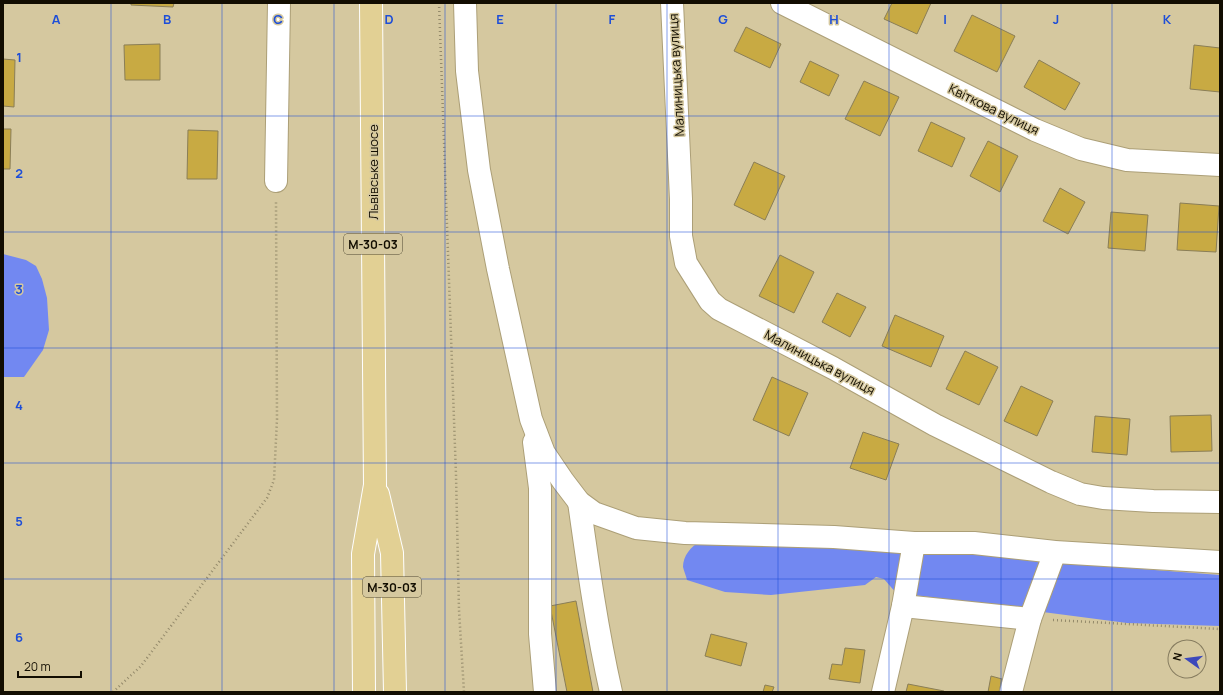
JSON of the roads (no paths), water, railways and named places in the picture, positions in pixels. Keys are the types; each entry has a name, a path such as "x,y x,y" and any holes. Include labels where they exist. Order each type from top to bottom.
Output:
{"main road":[{"name":"Львівське шосе","path":"364,692 363,554 375,485 371,3"},
{"name":"Львівське шосе","path":"375,485 392,553 395,692"}],"street":[{"path":"276,181 279,3"},
{"path":"465,3 466,71 479,170 498,269 530,419 540,488 540,634 545,692"},
{"name":"Малиницька вулиця","path":"672,3 681,199 681,236 686,264 710,301 719,309 833,368 935,425 1051,482 1080,494 1103,498 1153,501 1220,502"},
{"name":"Квіткова вулиця","path":"782,3 1035,130 1081,149 1127,160 1220,166"},
{"path":"530,419 544,453 562,481 579,502 594,513 636,528 685,533 834,537 914,543 974,543 1055,552 1220,562"},
{"path":"579,502 586,556 611,692"},
{"path":"883,692 903,606 914,543"},
{"path":"1011,692 1030,619 1055,552"},
{"path":"903,606 1030,619"}]}
